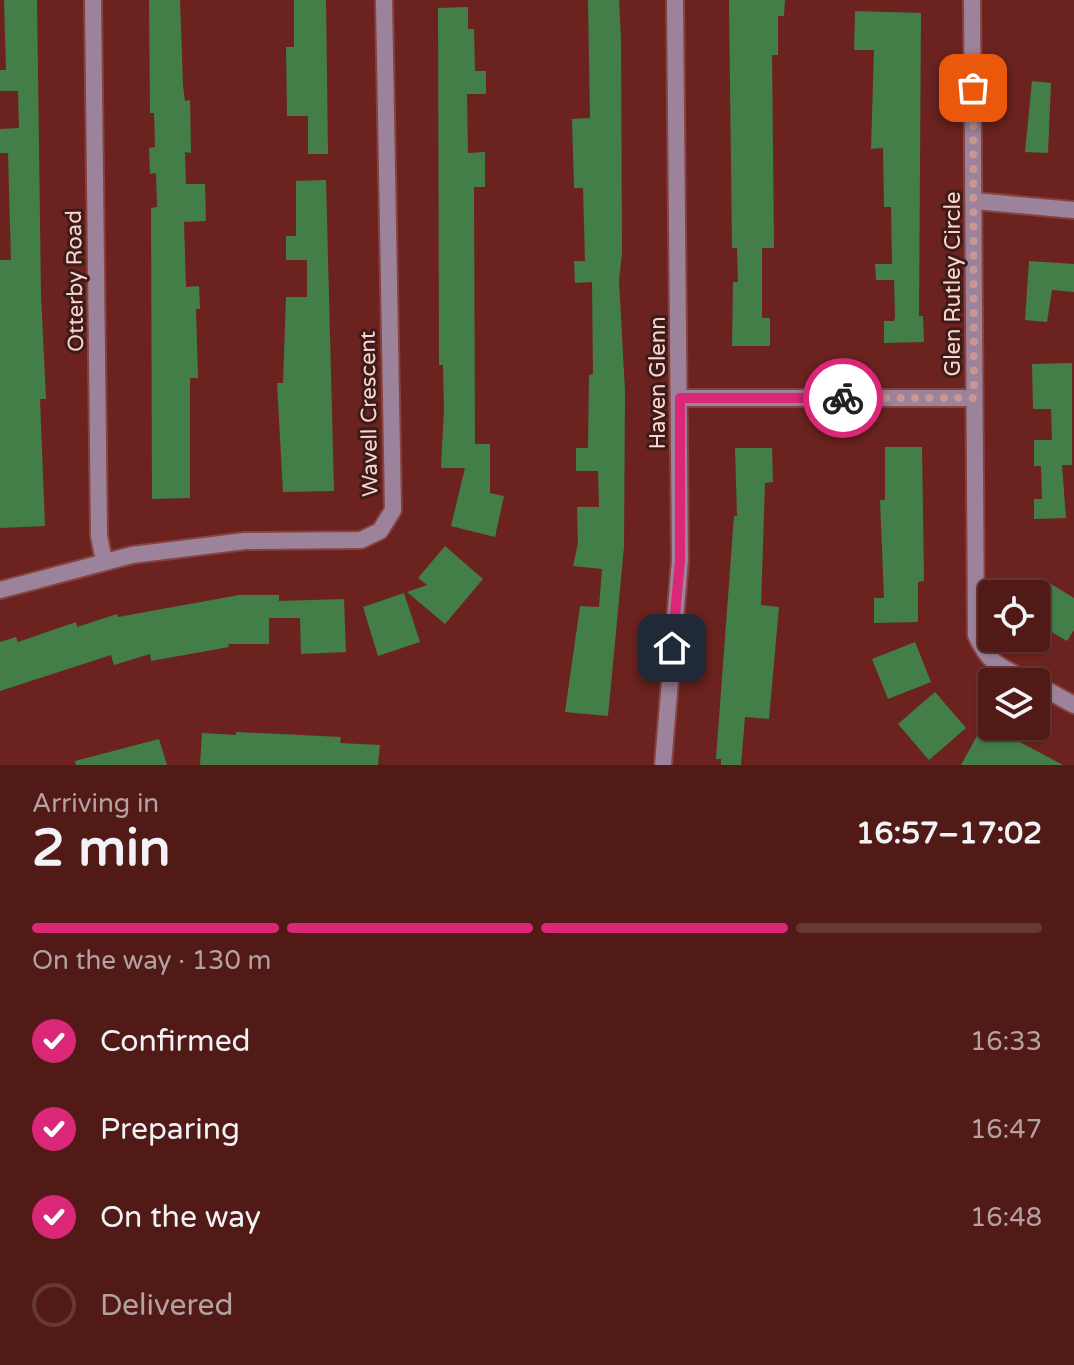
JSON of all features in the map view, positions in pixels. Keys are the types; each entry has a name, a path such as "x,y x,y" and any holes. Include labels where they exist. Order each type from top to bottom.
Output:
{"street":[{"name":"Otterby Road","path":"93,0 99,536 104,561"},
{"name":"Wavell Crescent","path":"0,590 104,561 245,541 361,540 380,531 393,510 389,467 384,0"},
{"name":"Haven Glenn","path":"663,765 680,560 675,0"},
{"name":"Glen Rutley Circle","path":"972,0 976,635 984,654 1002,668"},
{"path":"975,201 1074,210"},
{"path":"680,398 974,398"},
{"name":"Glen Rutley Circle","path":"1050,692 1074,705"}],"building":[{"path":"4,0 37,0 41,295 46,399 40,399 45,526 0,528 0,260 11,260 8,153 0,153 0,129 19,128 18,91 0,91 0,70 6,70"},
{"path":"149,0 180,0 183,86 185,101 190,100 191,153 185,152 186,184 205,184 206,221 184,222 186,287 199,286 200,309 196,309 198,378 190,378 190,498 152,499 151,208 157,207 156,173 150,174 149,148 155,147 154,113 150,113"},
{"path":"294,0 326,0 328,154 308,154 308,116 287,116 286,47 294,47"},
{"path":"588,0 619,0 621,39 622,252 619,281 625,391 624,547 608,716 565,712 580,606 599,607 602,569 573,566 578,543 577,507 599,507 598,471 576,471 576,448 588,448 589,375 593,374 592,282 575,283 574,261 585,261 583,188 574,188 572,119 590,118"},
{"path":"729,0 785,0 784,16 778,16 778,55 772,55 774,248 762,248 762,318 770,318 770,346 732,346 733,282 738,282 737,248 732,248"},
{"path":"468,7 468,29 474,29 475,71 486,71 486,94 467,94 468,153 485,152 485,187 474,187 475,444 490,444 490,493 504,496 495,537 451,526 465,468 441,468 444,409 443,365 439,365 438,8"},
{"path":"855,11 921,13 919,316 923,316 924,342 884,343 884,321 894,321 895,317 894,280 876,280 875,264 892,264 891,207 884,207 883,148 871,149 874,50 854,50"},
{"path":"1032,81 1051,83 1048,153 1025,152"},
{"path":"326,180 334,491 283,492 277,383 283,383 286,297 307,297 307,260 286,260 286,236 296,236 296,181"},
{"path":"1029,261 1074,264 1074,292 1052,290 1047,322 1025,320"},
{"path":"1072,363 1072,465 1062,465 1066,518 1034,519 1034,499 1042,499 1041,466 1034,466 1034,440 1052,440 1051,409 1033,409 1032,364"},
{"path":"885,447 922,447 924,581 918,582 918,622 874,623 874,598 884,598 880,500 885,500"},
{"path":"735,448 772,448 773,482 765,483 761,605 779,607 769,719 745,717 741,765 721,765 721,759 716,759 734,516 737,516"},
{"path":"445,546 483,579 445,624 407,592 427,585 418,578"},
{"path":"1050,586 1074,598 1074,630 1067,641 1050,631"},
{"path":"404,593 420,642 378,656 363,607"},
{"path":"239,595 279,595 279,601 344,599 346,652 301,654 300,618 269,618 269,644 228,644 229,647 151,661 150,654 114,665 111,655 0,691 0,642 16,637 18,642 76,622 77,627 117,614 118,617"},
{"path":"915,642 931,682 888,699 872,659"},
{"path":"935,692 966,728 929,760 898,724"},
{"path":"236,732 341,737 340,743 380,745 378,765 200,765 202,733 236,735"},
{"path":"978,734 978,740 1016,740 1063,765 961,765"},
{"path":"159,739 167,765 76,765 75,761"}],"way so far":[{"path":"843,398 974,398 973,88"}],"route":[{"path":"672,648 680,560 680,398 843,398"}]}
